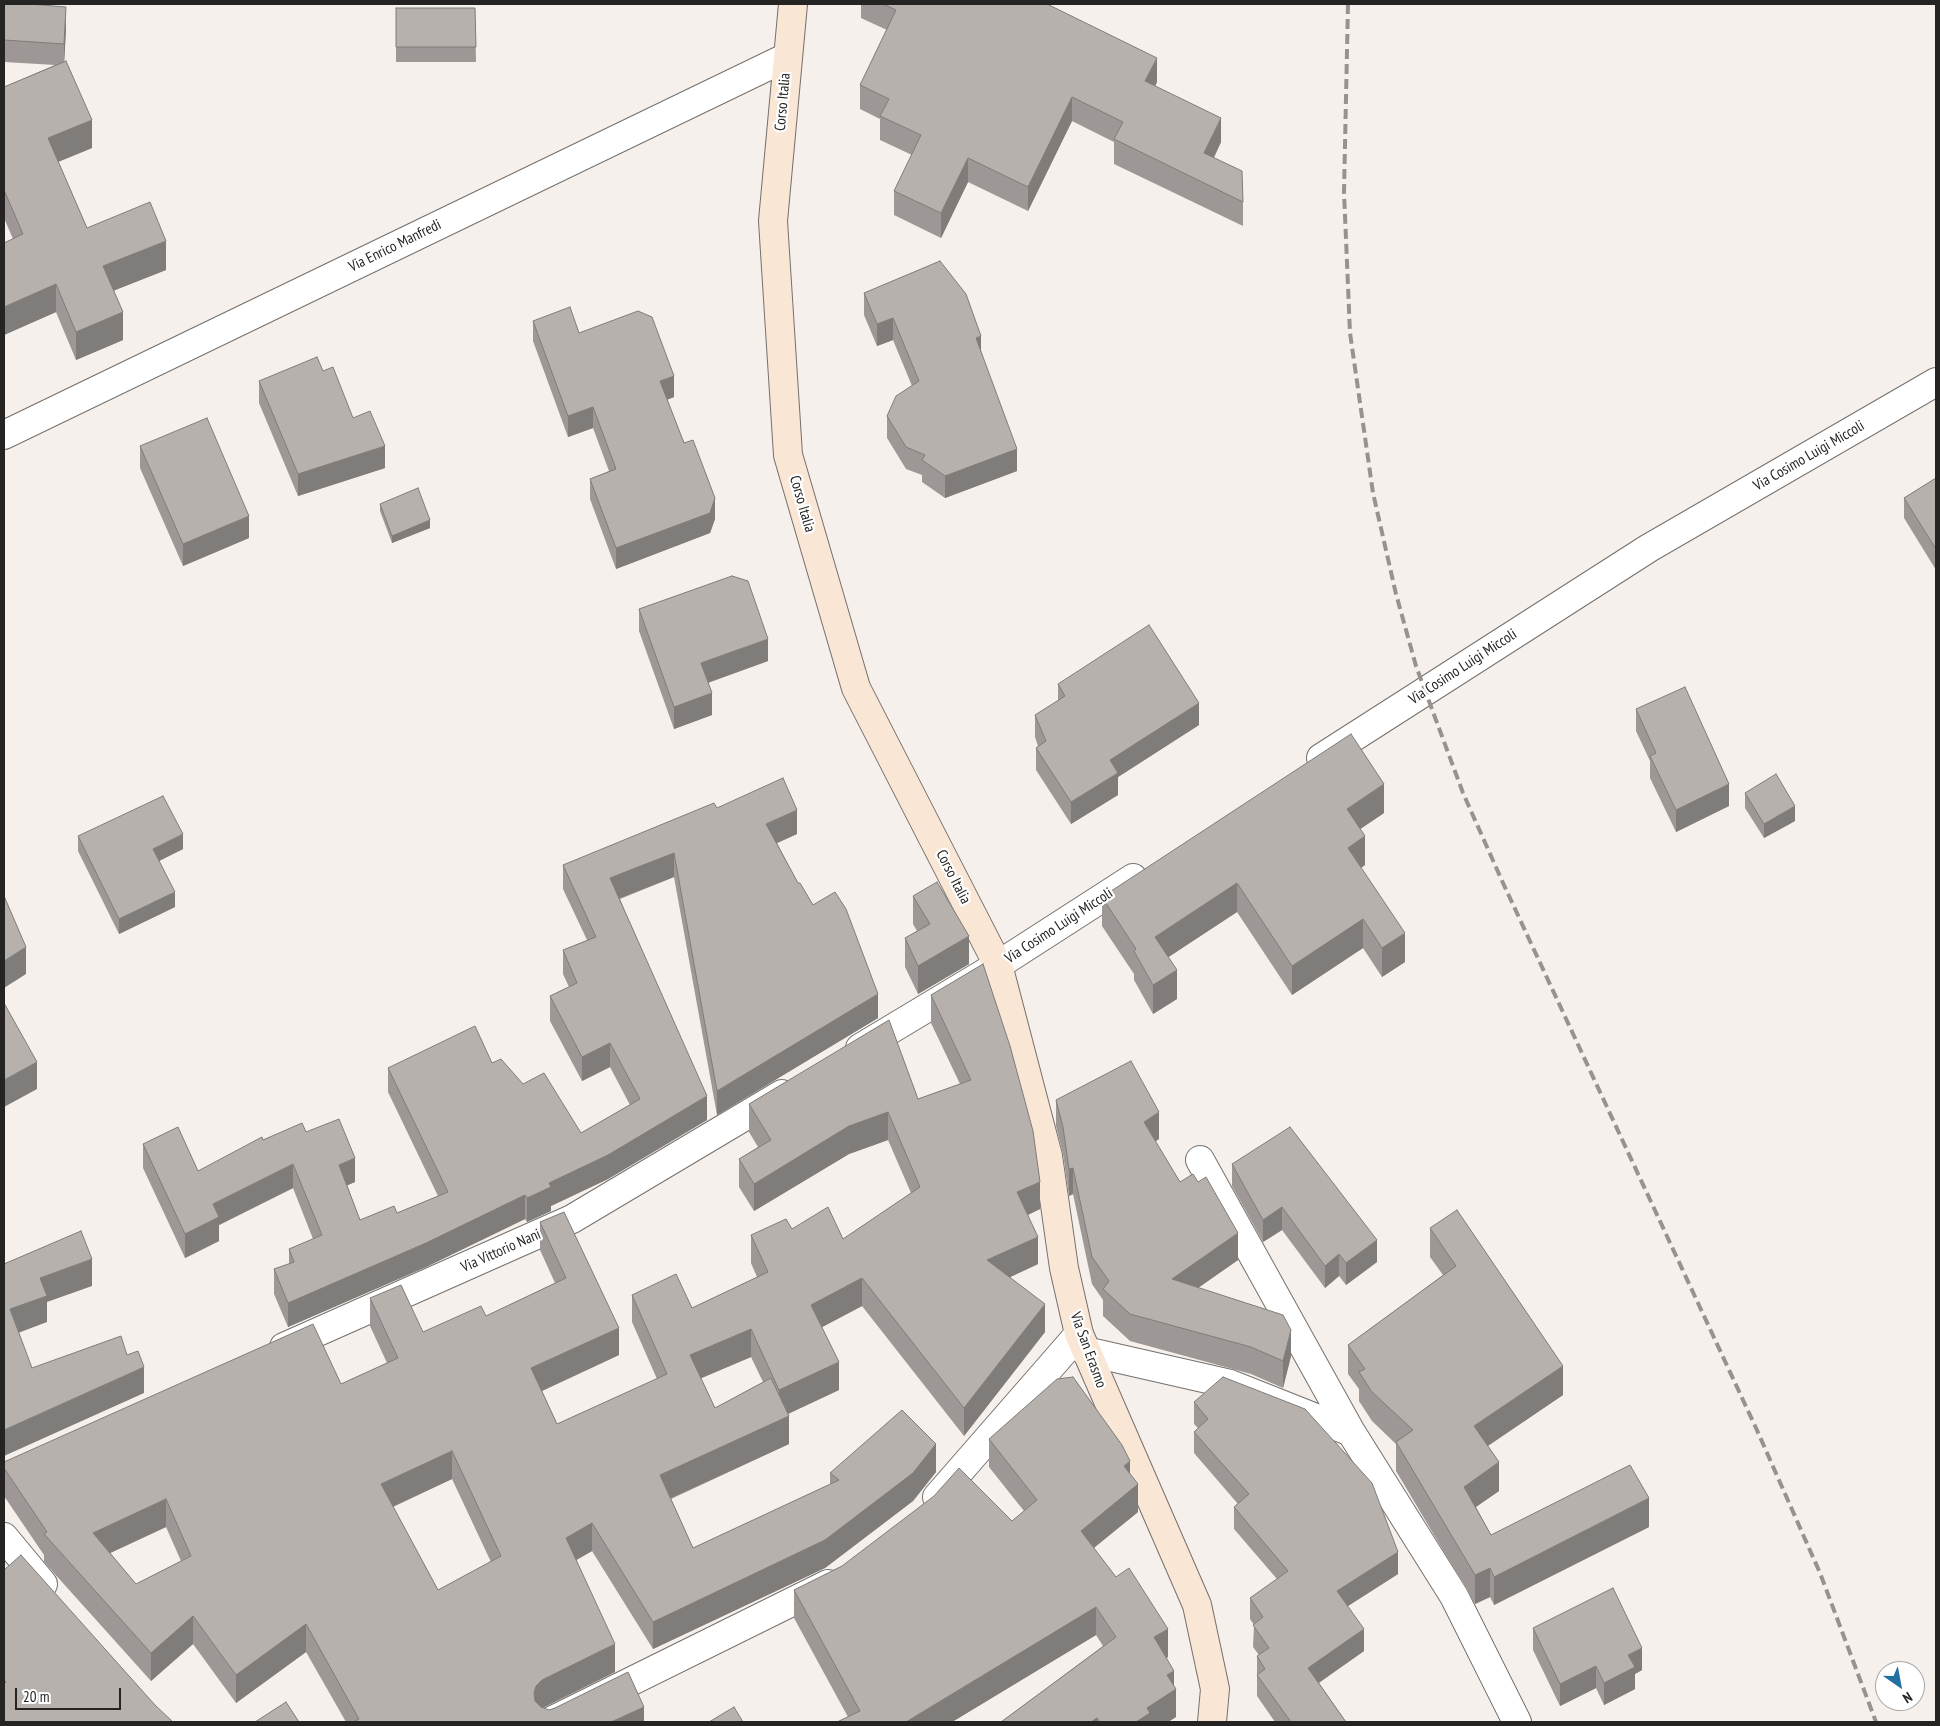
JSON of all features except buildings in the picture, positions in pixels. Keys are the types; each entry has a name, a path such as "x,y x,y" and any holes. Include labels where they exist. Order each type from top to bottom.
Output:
{"main road":[{"name":"Corso Italia","path":"793,4 773,221 788,455 856,688 998,965"},
{"name":"Via San Erasmo","path":"998,965 1048,1156 1064,1268 1082,1342 1197,1605 1215,1689 1212,1722"}],"street":[{"name":"Via Enrico Manfredi","path":"4,435 787,58"},
{"name":"Via Cosimo Luigi Miccoli","path":"1298,773 1649,548 1936,382"},
{"name":"Via Cosimo Luigi Miccoli","path":"998,965 1157,863"},
{"path":"836,1062 998,965"},
{"name":"Via Vittorio Nani","path":"265,1356 572,1220 802,1082"},
{"path":"1200,1160 1351,1432 1454,1596 1516,1722"},
{"path":"916,1518 924,1512 1082,1342 1230,1384 1351,1432"},
{"path":"4,1537 58,1601"},
{"path":"549,1722 797,1600 833,1581 848,1570"}],"railway":[{"path":"1348,4 1344,192 1350,333 1373,493 1396,594 1416,666 1463,793 1503,883 1756,1428 1820,1573 1876,1722"}]}
